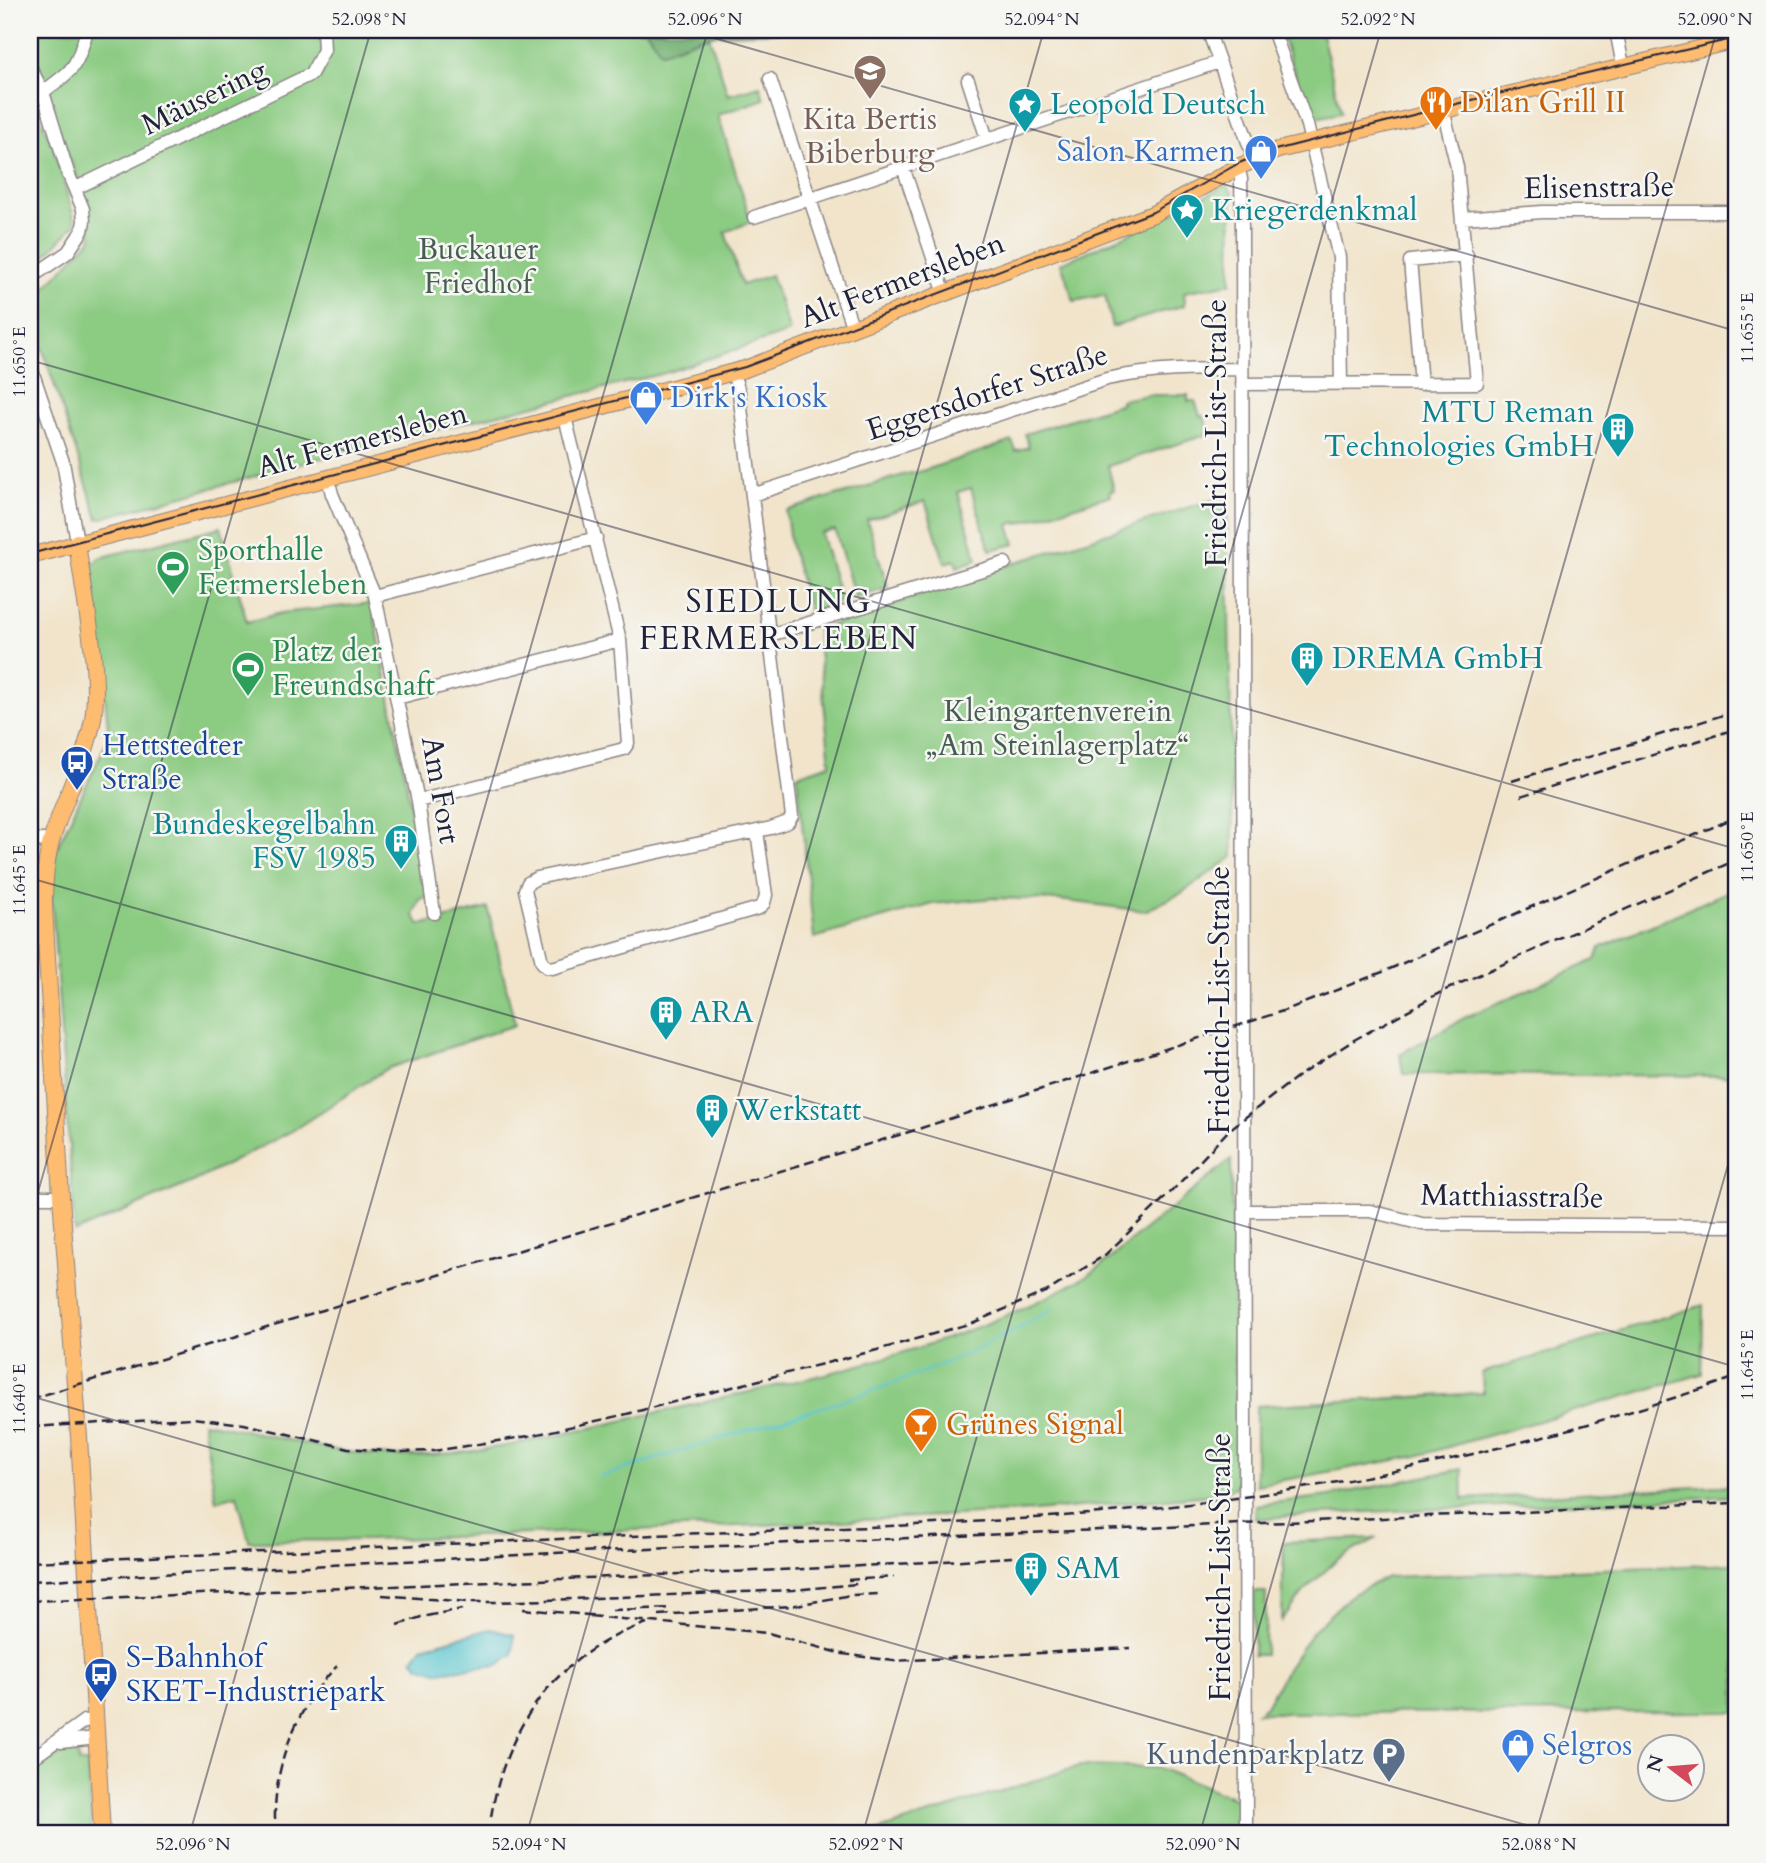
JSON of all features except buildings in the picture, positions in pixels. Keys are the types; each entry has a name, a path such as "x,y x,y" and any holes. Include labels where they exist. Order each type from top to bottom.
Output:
{"main road":[{"name":"Alt Fermersleben","path":"30,556 733,373 945,295 1153,214 1254,159 1443,109 1736,40"},
{"path":"76,542 93,665 94,709 84,755 51,842 45,873 44,906 102,1833"}],"street":[{"path":"43,92 72,71 87,30"},
{"name":"Mäusering","path":"76,188 311,74 324,50 323,30"},
{"path":"1208,30 1254,159"},
{"path":"1273,30 1298,97 1339,257 1340,384"},
{"path":"1616,30 1623,66"},
{"path":"754,217 1219,62"},
{"path":"30,67 43,92 68,173 83,209 82,231 68,251 30,278"},
{"path":"770,79 853,329"},
{"path":"968,80 987,139"},
{"path":"1242,384 1477,383 1457,167 1443,109"},
{"path":"903,167 945,295"},
{"name":"Friedrich-List-Straße","path":"1238,167 1242,193 1246,1833"},
{"name":"Elisenstraße","path":"1463,218 1542,212 1736,212"},
{"path":"1420,384 1410,261 1467,255"},
{"path":"30,365 63,462 76,542"},
{"name":"Eggersdorfer Straße","path":"752,495 1107,379 1165,370 1242,369"},
{"path":"733,373 739,391 792,816 788,822 771,828 537,878 528,883 525,890 542,962 552,968 759,908 766,895 757,831"},
{"path":"418,801 627,747 620,640 565,417"},
{"name":"Am Fort","path":"328,478 332,494 375,596 418,801 435,913"},
{"path":"375,596 596,538"},
{"path":"770,635 1005,563"},
{"path":"397,698 620,640"},
{"path":"30,842 51,842"},
{"path":"30,1193 42,1197 61,1197"},
{"name":"Matthiasstraße","path":"1246,1211 1370,1212 1422,1224 1736,1226"},
{"path":"30,1760 84,1721 94,1720"},
{"path":"57,1742 96,1738"}],"green space":[{"name":"Buckauer Friedhof","path":"30,30 646,30 662,52 709,35 728,95 760,86 764,99 718,115 751,222 725,232 742,285 771,275 790,332 665,373 329,456 98,519 30,310 30,304 92,238 81,187 30,58"},
{"path":"646,30 822,30 709,35 661,52"},
{"path":"1280,30 1321,30 1341,113 1310,119"},
{"path":"30,94 53,147 76,224 30,271"},
{"path":"1226,185 1232,192 1231,283 1184,292 1185,305 1112,327 1105,295 1074,301 1061,263 1151,224"},
{"path":"1148,395 1188,395 1188,401 1195,401 1200,416 1204,416 1209,434 1108,466 1114,490 1110,491 1111,495 1009,525 1015,544 990,550 971,488 958,492 977,560 957,567 955,560 945,563 925,501 867,520 888,588 855,598 835,530 821,533 841,602 810,612 790,543 786,511 1012,441 1016,451 1029,447 1025,434 1122,403 1121,400"},
{"name":"Kleingartenverein „Am Steinlagerplatz“","path":"1227,495 1233,857 1180,894 1145,911 1059,900 994,898 933,904 814,938 797,775 830,764 817,630"},
{"path":"221,527 247,622 281,613 372,603 428,898 420,899 414,915 420,925 488,908 515,1025 386,1069 292,1131 195,1181 75,1232 51,890 55,854 109,737 92,566 99,558"},
{"path":"1736,888 1736,1076 1403,1074 1400,1054 1466,1017 1595,960 1600,948"},
{"path":"1231,1159 1237,1487 1210,1495 1035,1511 764,1525 369,1540 249,1541 237,1495 216,1501 203,1422 354,1453 436,1455 562,1435 821,1375 875,1361 982,1325 1085,1277"},
{"path":"1703,1305 1702,1374 1417,1456 1256,1485 1256,1406 1483,1393 1482,1373"},
{"path":"1462,1469 1463,1499 1736,1485 1736,1496 1255,1519 1256,1505 1329,1496"},
{"path":"1377,1538 1338,1559 1306,1589 1282,1621 1284,1542"},
{"path":"1736,1564 1736,1712 1257,1713 1266,1706 1313,1631 1351,1595 1387,1577"},
{"path":"1254,1592 1266,1592 1265,1655 1253,1655"},
{"path":"65,1751 77,1753 79,1763 87,1763 92,1833 30,1833 30,1774"},
{"path":"1080,1766 1159,1768 1239,1800 1239,1833 870,1833"}],"water":[{"path":"490,1629 514,1635 513,1654 498,1665 436,1672 419,1666 413,1659 422,1647"}],"waterway":[{"path":"600,1477 903,1380 979,1348 1052,1309"}],"tram line":[{"path":"30,554 745,367 1153,212 1239,163 1267,152 1472,100 1736,38"}],"railway":[{"path":"1512,781 1736,711"},
{"path":"1521,796 1736,729"},
{"path":"30,1399 912,1131 1286,1010 1385,971 1736,817"},
{"path":"30,1427 192,1418 244,1424 348,1448 398,1452 434,1451 529,1436 623,1415 972,1323 1048,1291 1105,1255 1172,1191 1229,1130 1297,1077 1354,1040 1443,991 1736,860"},
{"path":"30,1562 921,1525 1163,1507 1309,1487 1453,1458 1596,1422 1736,1377"},
{"path":"30,1581 555,1553 1736,1503"},
{"path":"30,1601 828,1568 1012,1557"},
{"path":"848,1580 894,1577"},
{"path":"382,1595 497,1602 793,1590 857,1584"},
{"path":"659,1615 791,1606 851,1595 879,1594"},
{"path":"612,1610 672,1608"},
{"path":"398,1625 421,1617 462,1609"},
{"path":"523,1609 600,1616"},
{"path":"590,1616 768,1633 843,1654 894,1661 1130,1648"},
{"path":"491,1817 498,1783 509,1752 523,1723 541,1697 562,1673 587,1653 615,1636 647,1623"},
{"path":"275,1819 279,1777 291,1736 311,1699 337,1666"}],"place":[{"name":"Kita Bertis Biberburg","path":"870,101"},
{"name":"Dilan Grill II","path":"1436,132"},
{"name":"Leopold Deutsch","path":"1025,134"},
{"name":"Salon Karmen","path":"1261,181"},
{"name":"Kriegerdenkmal","path":"1187,240"},
{"name":"Dirk's Kiosk","path":"646,427"},
{"name":"MTU Reman Technologies GmbH","path":"1618,459"},
{"name":"Sporthalle Fermersleben","path":"173,597"},
{"name":"DREMA GmbH","path":"1307,688"},
{"name":"Platz der Freundschaft","path":"248,698"},
{"name":"Hettstedter Straße","path":"77,792"},
{"name":"Bundeskegelbahn FSV 1985","path":"401,871"},
{"name":"ARA","path":"666,1042"},
{"name":"Werkstatt","path":"712,1140"},
{"name":"Grünes Signal","path":"921,1454"},
{"name":"SAM","path":"1031,1598"},
{"name":"S-Bahnhof SKET-Industriepark","path":"101,1704"},
{"name":"Selgros","path":"1518,1775"},
{"name":"Kundenparkplatz","path":"1389,1784"}],"district":[{"name":"SIEDLUNG FERMERSLEBEN","path":"779,620"}]}
